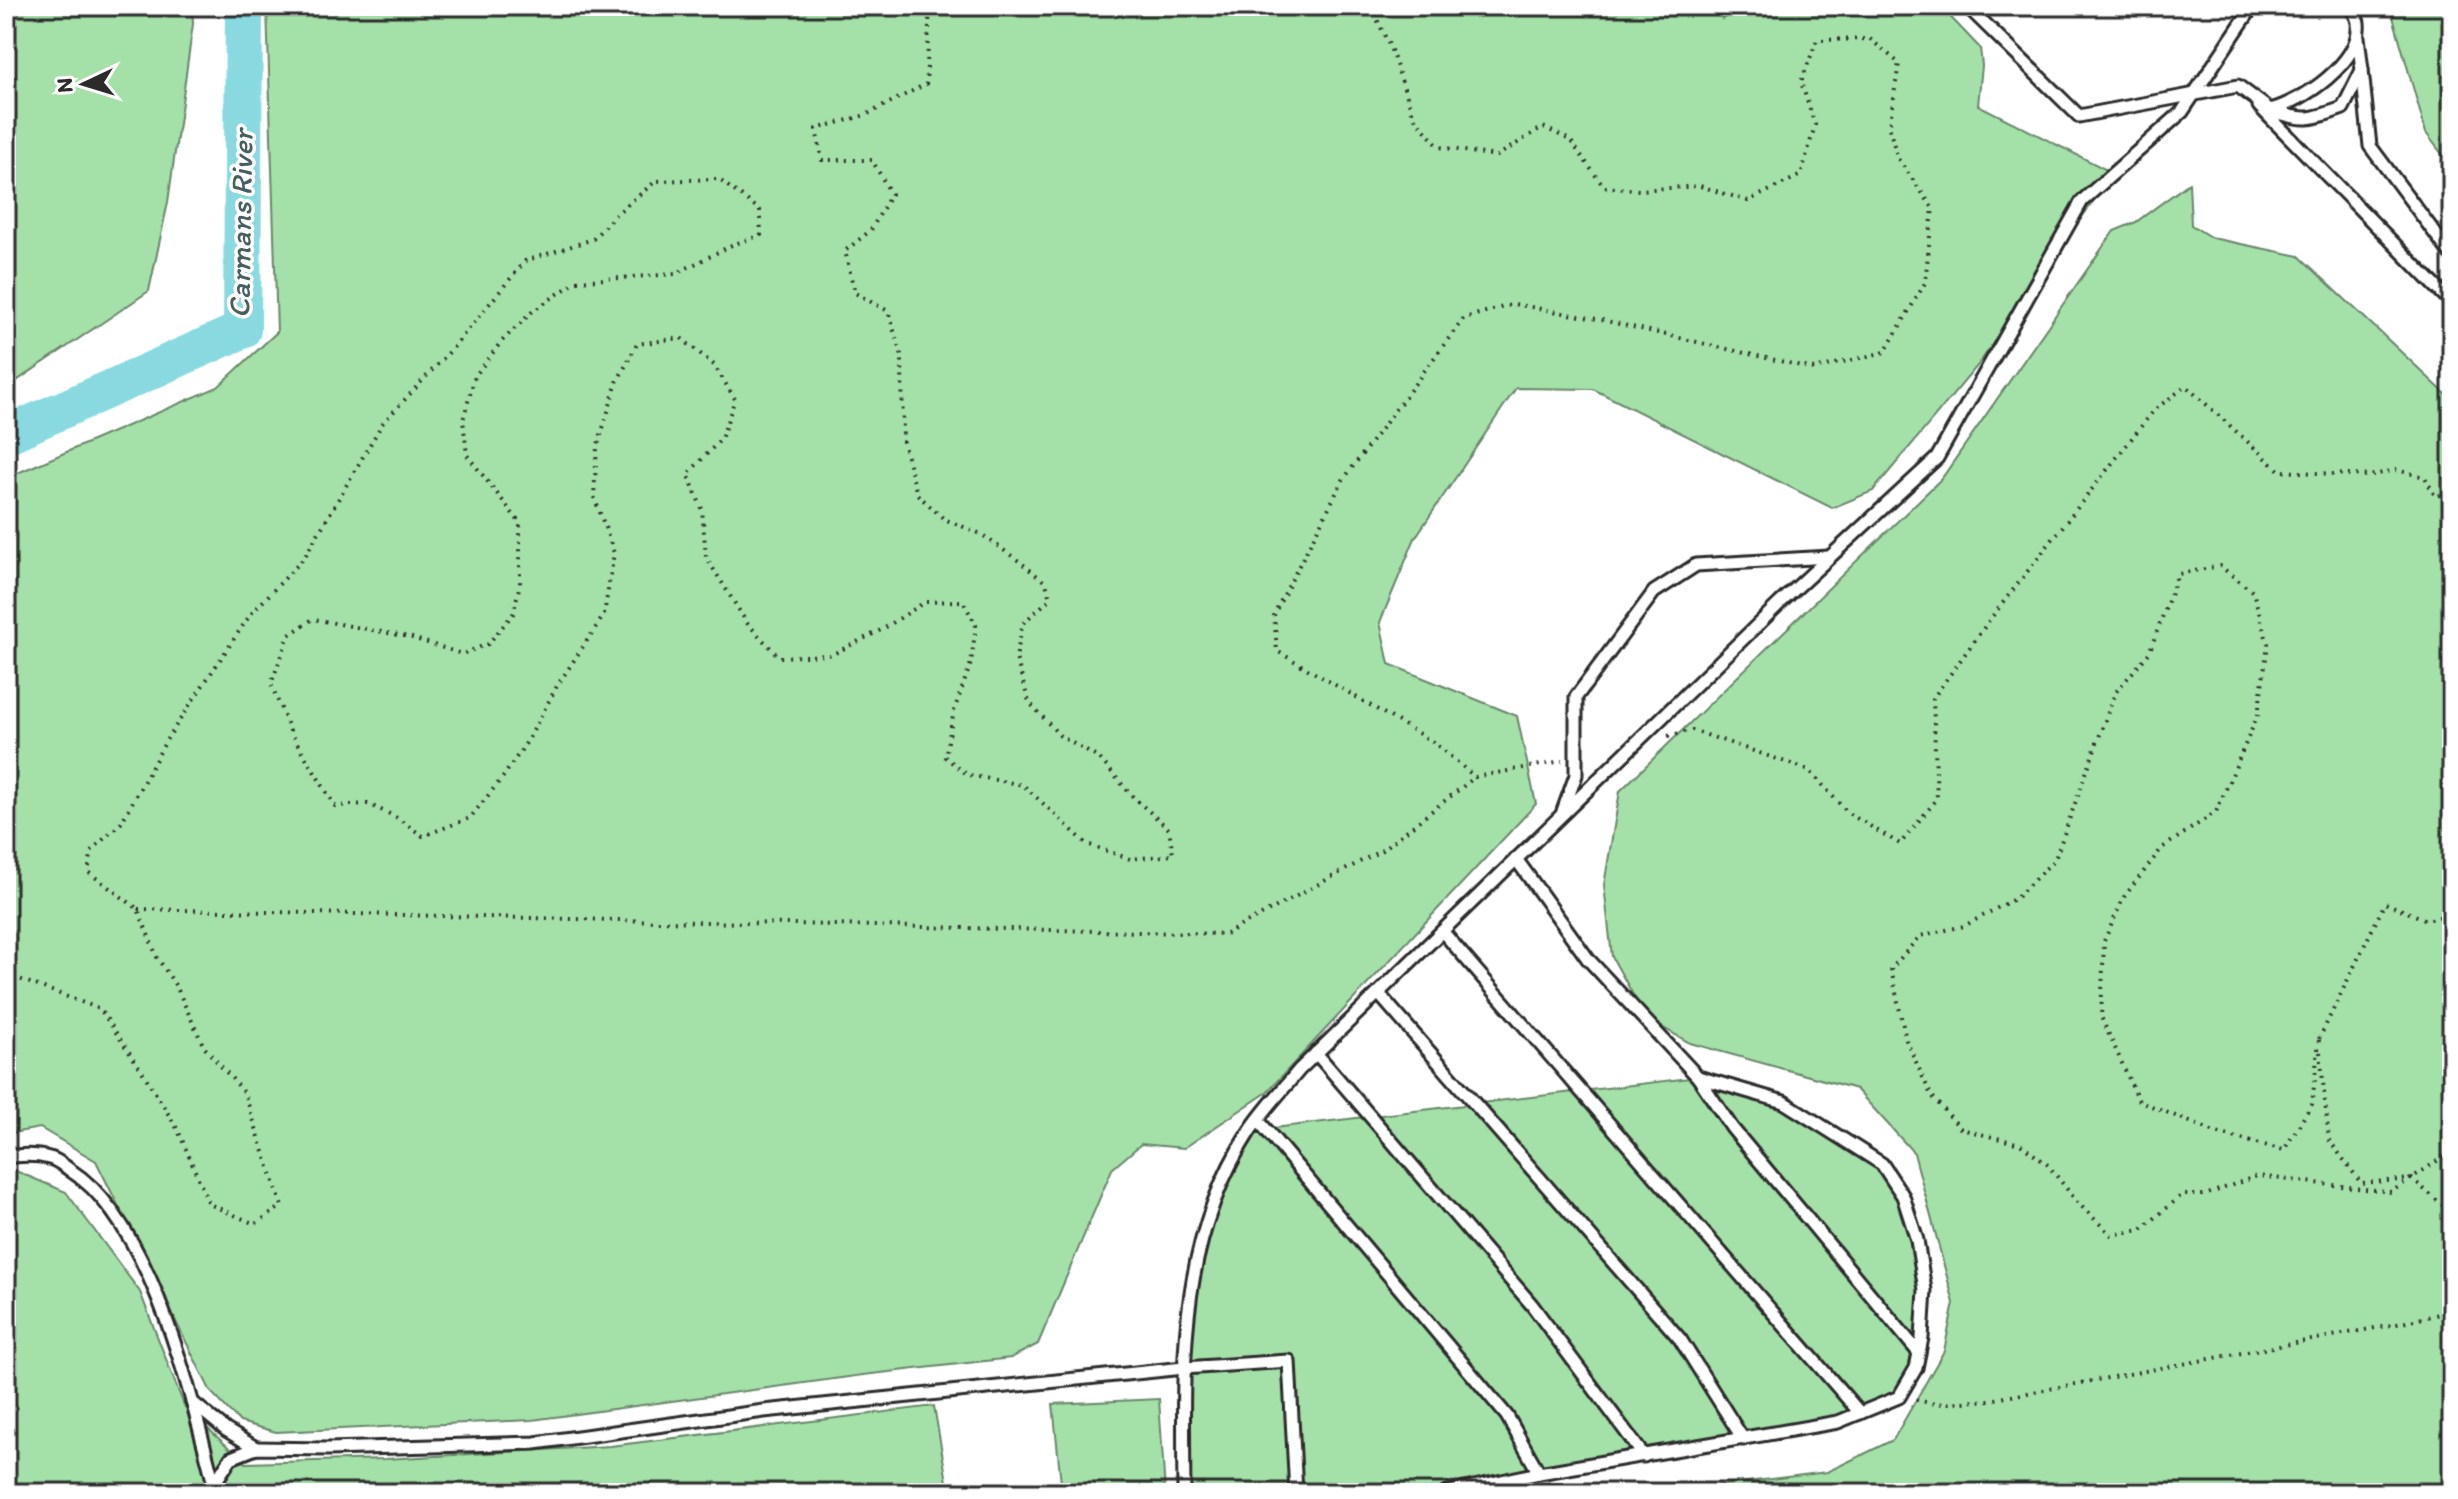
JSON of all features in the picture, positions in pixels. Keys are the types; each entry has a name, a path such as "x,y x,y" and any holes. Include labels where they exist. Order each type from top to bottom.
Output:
{"lane":[{"path":"1967,6 2079,116 2238,86 2270,110 2297,119 2315,118 2343,108 2362,70"},
{"path":"1184,1493 1185,1332 1195,1256 1213,1197 1249,1131 1316,1053 1830,557 1937,458 2082,201 2182,112 2253,6"},
{"path":"2270,110 2287,106 2334,75 2352,47 2357,30 2358,23 2351,6"},
{"path":"2357,30 2370,146 2452,256"},
{"path":"2248,94 2452,303"},
{"path":"1562,814 1576,775 1576,697 1654,592 1696,565 1830,557"},
{"path":"1516,859 1588,959 1698,1077 1732,1128 1919,1353"},
{"path":"1443,932 1860,1413"},
{"path":"1379,994 1680,1339 1743,1439"},
{"path":"1316,1053 1532,1305 1644,1456"},
{"path":"1446,1493 1539,1473 1838,1422 1899,1397 1916,1368 1925,1290 1918,1248 1903,1196 1882,1164 1784,1102 1698,1077"},
{"path":"1258,1120 1507,1416 1539,1473"},
{"path":"6,1157 25,1155 52,1158 81,1177 106,1203 134,1248 162,1309 192,1402 214,1488"},
{"path":"214,1488 231,1458 256,1448 535,1443 764,1411 1184,1368 1289,1361 1296,1493"},
{"path":"192,1402 226,1430 256,1448"}],"path":[{"path":"6,974 100,1009 178,1130 209,1204 255,1224 282,1206 244,1092 204,1047 177,988 157,957 138,909 88,872 92,850 121,823 167,739 250,615 304,558 382,424 452,349 525,261 593,239 615,215 656,181 718,179 760,210 761,235 732,245 675,274 577,281 533,311 501,342 475,376 463,420 467,455 520,523 520,584 513,614 488,644 462,654 409,637 313,619 289,635 271,684 291,733 335,806 368,804 394,816 423,836 470,818 503,777 604,615 614,553 594,496 597,448 617,382 637,344 681,338 714,365 735,399 721,439 688,474 702,509 706,557 747,623 779,657 831,655 883,629 925,602 963,601 976,625 971,663 954,711 945,757 968,775 1023,785 1087,844 1130,859 1173,855 1169,829 1134,798 1100,759 1060,736 1029,702 1016,658 1023,623 1050,599 1046,583 981,534 944,519 917,494 903,442 902,357 888,311 855,293 845,251 871,230 891,194 872,160 822,160 816,129 866,115 926,84 930,6"},
{"path":"1371,6 1390,47 1414,117 1439,147 1497,156 1543,127 1570,140 1604,187 1639,190 1700,186 1748,201 1801,175 1815,125 1801,82 1817,40 1870,39 1899,63 1889,128 1898,159 1933,208 1925,283 1885,352 1814,369 1602,320 1514,304 1464,318 1343,480 1274,614 1277,651 1433,742 1475,777"},
{"path":"1663,737 1692,730 1809,770 1848,813 1900,844 1937,799 1933,698 1991,618 2154,410 2186,386 2280,471 2369,476 2396,470 2425,477 2435,496 2452,493"},
{"path":"2452,914 2427,920 2385,903 2319,1040 2312,1104 2284,1150 2217,1133 2139,1101 2101,1017 2104,941 2124,897 2162,848 2216,812 2258,715 2268,644 2253,592 2220,566 2178,574 2149,653 2115,693 2055,859 2016,898 1964,926 1920,936 1891,969 1906,1040 1931,1095 1961,1129 2020,1144 2048,1165 2077,1202 2111,1235 2141,1230 2182,1195 2205,1195 2257,1176 2391,1192 2452,1151"},
{"path":"138,909 1226,934 1382,850 1475,777 1577,757"},
{"path":"2319,1040 2329,1140 2361,1183 2412,1179 2452,1213"},
{"path":"1899,1397 1935,1404 1990,1400 2452,1311"}],"green space":[{"path":"6,6 192,6 193,24 168,202 149,291 6,388"},
{"path":"267,6 1715,6 1722,19 1743,6 1940,6 1980,48 1982,66 1978,105 2113,173 1978,365 1873,491 1832,508 1593,389 1516,388 1415,538 1380,622 1389,664 1517,716 1536,804 1266,1093 1184,1148 1141,1144 1112,1169 1038,1344 1011,1358 532,1420 276,1432 240,1422 211,1392 96,1161 40,1128 6,1134 6,478 218,387 277,332"},
{"path":"2003,6 2083,6 2072,10 2010,13"},
{"path":"2390,6 2452,6 2452,167 2426,133"},
{"path":"2189,183 2191,225 2212,238 2299,256 2452,400 2452,1493 1657,1493 1827,1472 1893,1440 1944,1351 1954,1303 1914,1153 1856,1089 1690,1043 1646,1018 1612,957 1604,885 1620,791 1942,478 2114,231 2136,222"},
{"path":"1698,1077 1784,1102 1882,1164 1903,1196 1917,1240 1922,1338 1899,1397 1838,1422 1446,1493 1184,1493 1195,1256 1249,1131"},
{"path":"6,1167 66,1192 140,1292 185,1408 246,1463 385,1459 610,1446 934,1406 949,1493 6,1493"},
{"path":"1159,1399 1165,1493 1062,1493 1053,1404"}],"waterway":[{"name":"Carmans River","path":"6,435 242,330 244,6"}]}
